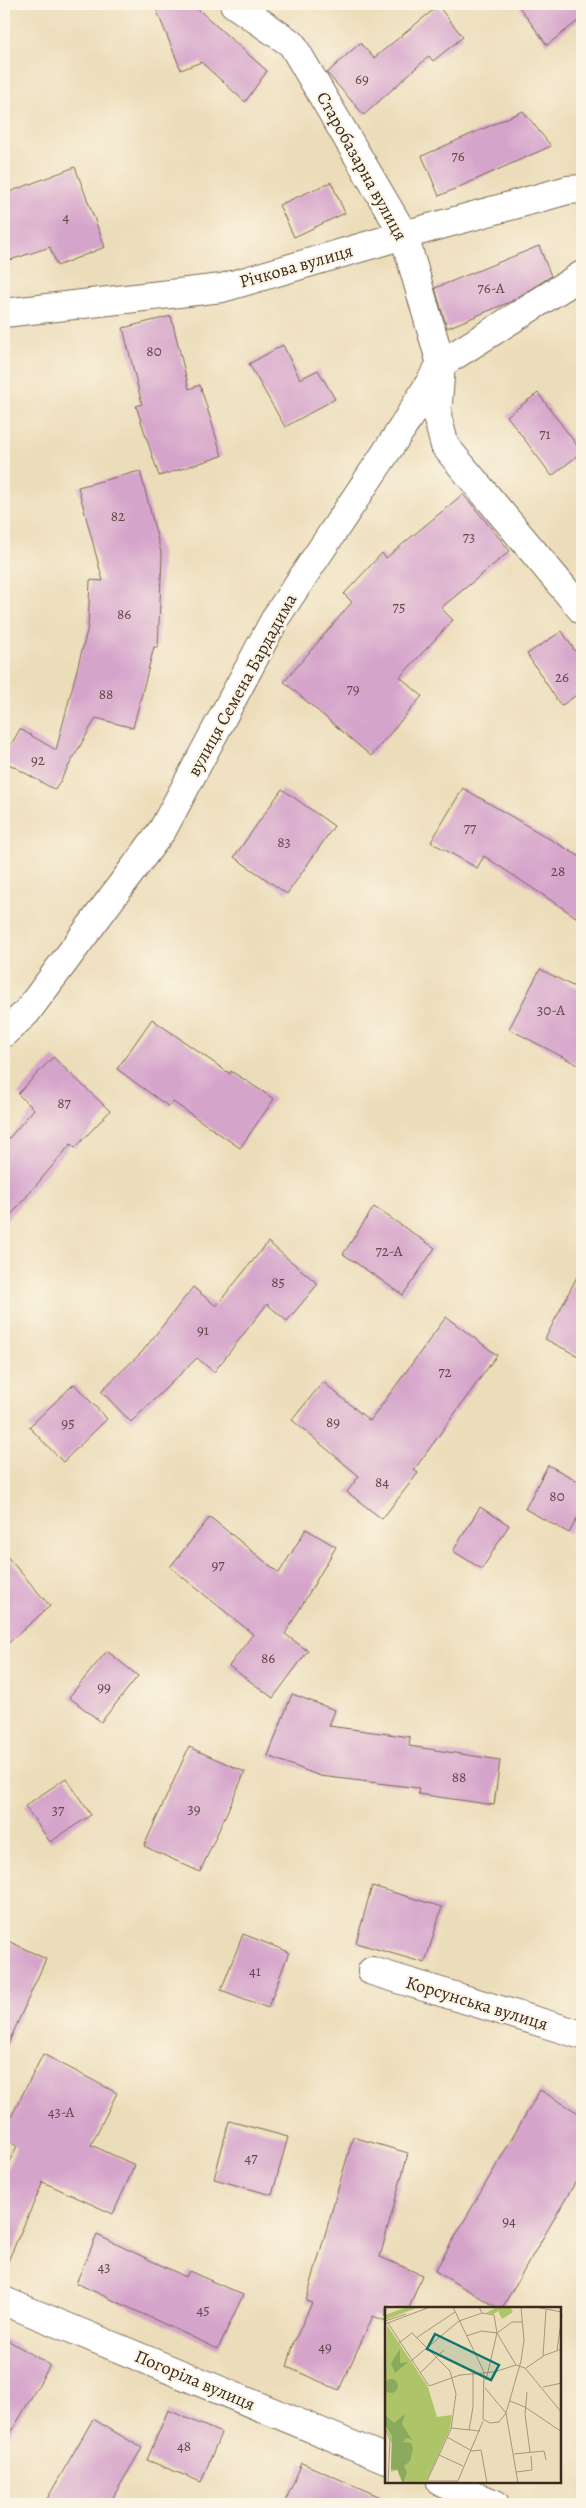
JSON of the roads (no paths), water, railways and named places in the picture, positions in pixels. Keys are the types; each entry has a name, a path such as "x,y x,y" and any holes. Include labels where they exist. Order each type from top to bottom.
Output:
{"street":[{"name":"Старобазарна вулиця","path":"234,4 292,44 404,235 441,364 437,416 445,446 582,610"},
{"name":"Річкова вулиця","path":"4,313 222,288 404,235 568,190 582,189"},
{"name":"вулиця Семена Бардадима","path":"4,1034 26,1013 163,829 276,617 401,430 441,364 582,275"},
{"name":"Корсунська вулиця","path":"372,1971 582,2035"},
{"name":"Погоріла вулиця","path":"4,2301 385,2459"},
{"path":"443,2483 495,2504"}]}
